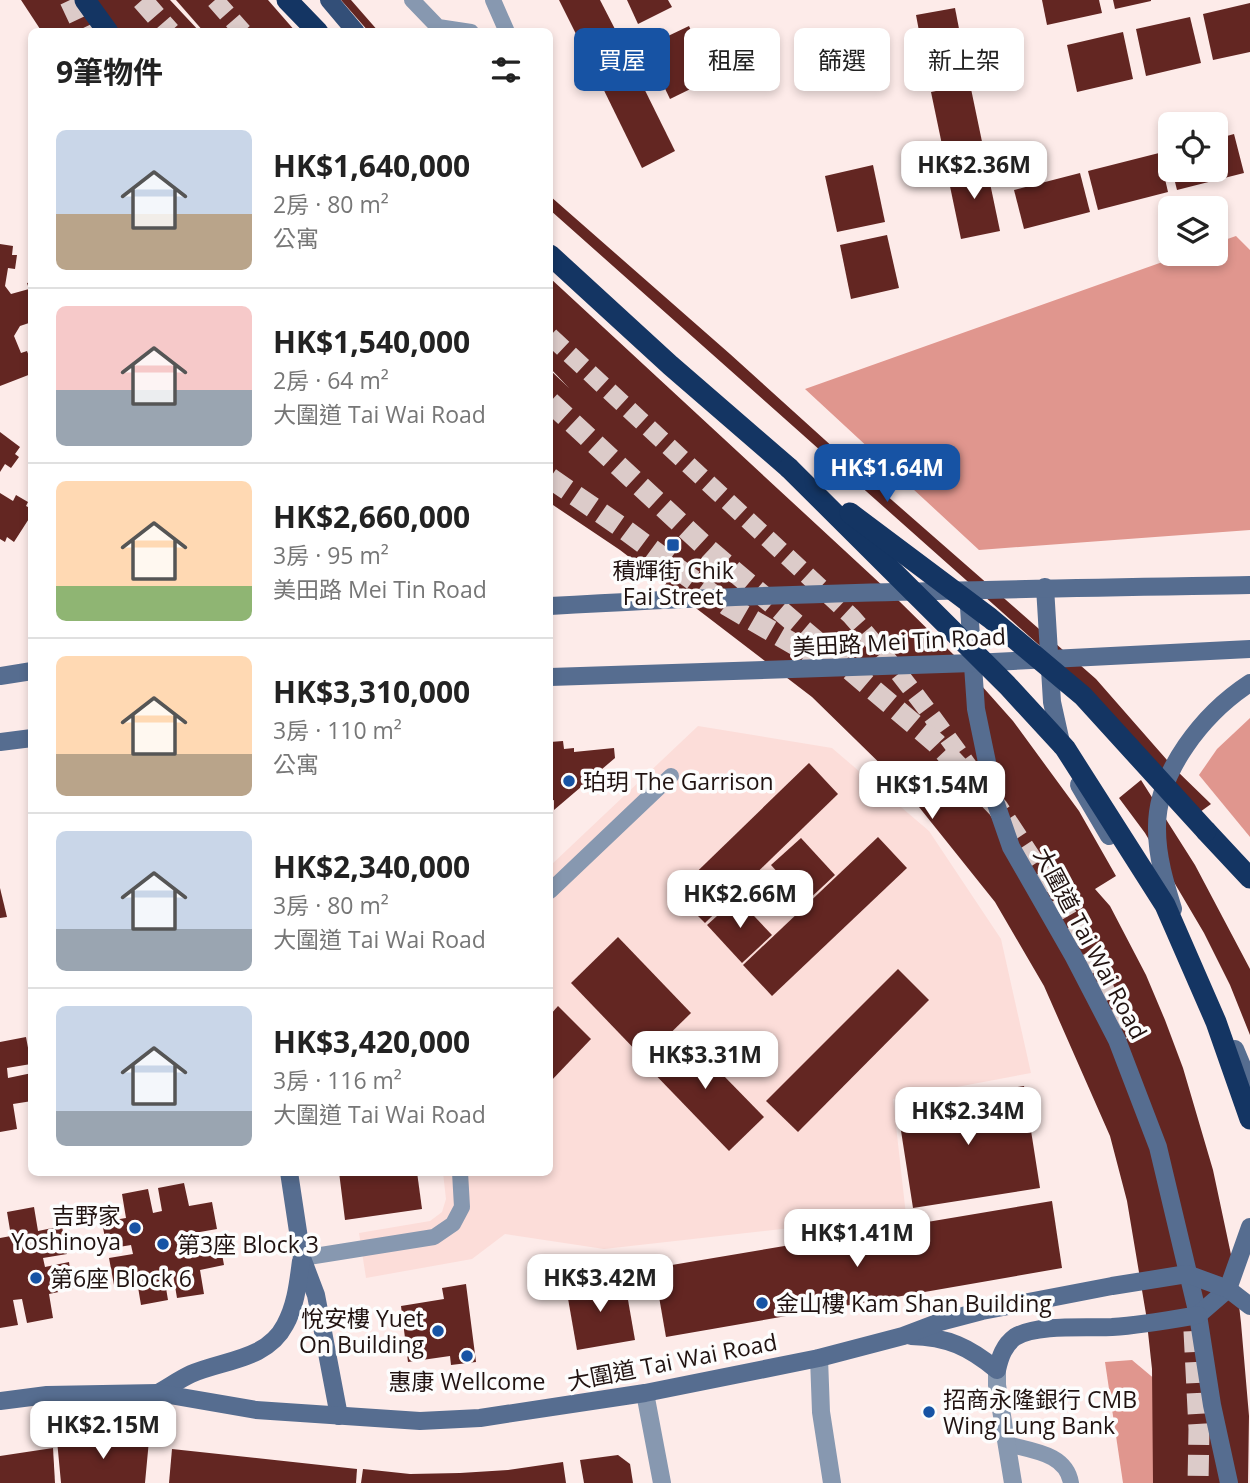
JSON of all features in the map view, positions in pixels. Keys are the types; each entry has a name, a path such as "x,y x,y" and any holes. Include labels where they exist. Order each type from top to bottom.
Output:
{"highway":[{"path":"85,0 105,28"},
{"path":"287,0 314,28"},
{"path":"553,258 789,468 1016,693 1065,748 1165,905 1216,1022 1250,1119"},
{"path":"789,468 990,618 1083,696 1244,873"}],"main road":[{"path":"329,0 353,28"},
{"name":"美田路 Mei Tin Road","path":"553,606 675,598 967,589 1250,585"},
{"path":"1045,587 1052,702 1065,759 1091,809 1180,936 1220,1012 1250,1085"},
{"name":"大圍道 Tai Wai Road","path":"967,589 976,709 995,801 1011,847 1080,967 1117,1040 1158,1147 1198,1315 1212,1405 1229,1483"},
{"name":"美田路 Mei Tin Road","path":"553,677 973,663 1250,649"},
{"path":"0,676 28,672"},
{"path":"1180,936 1160,867 1156,827 1162,794 1171,772 1191,738 1214,712 1250,683"},
{"path":"0,742 28,738"},
{"path":"290,1176 302,1258 316,1295 339,1416"},
{"path":"903,1336 952,1342 970,1349 997,1370 1000,1356 1007,1344 1017,1336 1038,1331 1140,1324 1198,1315 1228,1289 1250,1227"},
{"name":"大圍道 Tai Wai Road","path":"158,1393 192,1374 248,1356 267,1345 285,1327 296,1298 302,1258"},
{"path":"1188,1274 1228,1289 1250,1306"},
{"name":"大圍道 Tai Wai Road","path":"0,1401 47,1395 158,1393 256,1410 420,1421 480,1418 645,1393 819,1358 903,1336 940,1322 982,1311 1188,1274"}],"street":[{"path":"819,1358 821,1412 832,1483"},
{"path":"997,1370 997,1385 1013,1483"},
{"path":"645,1393 662,1483"}],"lane":[{"path":"412,0 438,27 445,28"},
{"path":"493,0 505,28"},
{"path":"553,888 671,776"},
{"path":"302,1258 434,1237 453,1224 462,1207 460,1176"},
{"path":"1007,1444 1058,1460 1065,1465 1071,1483"}],"shaded area":[{"path":"1236,236 1250,250 1250,530 979,550 805,389 1158,264 1158,266 1228,266 1228,239"},
{"path":"1250,718 1250,837 1199,775 1217,749"},
{"path":"698,726 832,748 929,831 1001,939 1031,1073 893,1099 906,1215 604,1249 505,1234 472,1259 366,1278 359,1233 430,1221 442,1212 446,1199 443,1176 553,1176 553,863"},
{"path":"1132,1360 1169,1391 1192,1483 1123,1483 1105,1362"}],"building":[{"path":"21,0 170,0 196,28 39,28"},
{"path":"176,0 268,0 292,28 200,28"},
{"path":"341,0 351,0 376,28 366,28"},
{"path":"559,0 600,0 614,28 574,28"},
{"path":"627,0 668,0 672,7 638,24"},
{"path":"1042,0 1099,0 1102,13 1047,25"},
{"path":"1113,0 1151,0 1151,1 1115,9"},
{"path":"1250,3 1250,52 1213,60 1203,14"},
{"path":"955,8 959,28 918,28 916,15"},
{"path":"1190,17 1201,63 1146,76 1136,29"},
{"path":"684,28 684,91 686,91 670,99 666,91 670,91 670,35"},
{"path":"1123,32 1133,79 1077,92 1067,45"},
{"path":"604,91 645,91 675,151 642,168"},
{"path":"971,91 985,156 946,164 931,92"},
{"path":"1234,134 1244,173 1228,177 1228,136"},
{"path":"1158,153 1158,182 1166,182 1168,192 1098,210 1088,171"},
{"path":"986,164 1000,231 961,239 947,172"},
{"path":"873,165 885,222 837,232 825,176"},
{"path":"1080,173 1090,212 1024,229 1014,190"},
{"path":"1175,182 1209,182 1177,190"},
{"path":"553,199 1096,679 1174,768 1211,804 1200,812 1084,685 553,213"},
{"path":"887,235 899,288 851,299 840,245"},
{"path":"0,244 13,246 12,255 17,255 15,269 8,268 5,286 11,294 28,289 28,323 20,326 14,336 21,353 27,351 28,354 28,375 0,386"},
{"path":"553,281 898,600 957,658 1013,721 1079,811 1116,876 1095,889 1110,906 1146,975 1165,1020 1183,1068 1213,1170 1236,1278 1249,1416 1248,1483 1153,1483 1152,1369 1146,1314 1127,1201 1110,1136 1044,986 995,902 899,782 812,697 620,550 553,505 553,373 569,388 553,371"},
{"path":"0,432 20,447 15,454 19,457 11,468 5,464 0,472"},
{"path":"0,493 13,501 16,495 28,502 28,520 14,542 7,537 5,542 0,539"},
{"name":"珀玥 The Garrison","path":"563,741 564,749 574,748 574,752 614,748 615,758 554,810 553,800 553,742"},
{"path":"809,763 838,794 705,923 675,893"},
{"path":"1141,780 1195,865 1250,969 1250,1035 1230,985 1204,933 1145,833 1119,798"},
{"path":"878,837 907,868 772,996 743,965"},
{"path":"801,838 835,875 805,903 771,865"},
{"path":"0,888 7,917 0,918"},
{"path":"737,898 772,935 742,963 707,925"},
{"path":"618,937 691,1013 644,1059 571,983"},
{"path":"898,969 929,1000 798,1132 766,1101"},
{"path":"558,1006 591,1039 553,1079 553,1012"},
{"path":"680,1031 764,1117 729,1151 645,1064"},
{"path":"26,1037 28,1064 7,1068 8,1078 28,1074 28,1102 13,1104 17,1129 0,1132 0,1042"},
{"path":"1024,1086 1040,1188 913,1208 897,1105"},
{"path":"340,1176 418,1176 422,1209 345,1220"},
{"name":"第3座 Block 3","path":"184,1183 189,1206 212,1202 217,1229 194,1233 195,1242 219,1238 224,1265 200,1270 204,1294 177,1298 173,1274 164,1276 168,1300 141,1305 137,1281 114,1285 109,1258 133,1254 131,1245 107,1249 102,1222 126,1218 122,1194 148,1189 153,1213 162,1211 158,1188"},
{"name":"金山樓 Kam Shan Building","path":"1052,1201 1062,1268 666,1337 654,1268"},
{"name":"第6座 Block 6","path":"34,1207 38,1231 62,1226 67,1254 43,1258 45,1267 69,1262 73,1289 49,1294 53,1318 27,1323 22,1299 13,1300 18,1325 0,1328 0,1238 11,1236 7,1212"},
{"path":"624,1277 635,1340 577,1350 566,1287"},
{"name":"悅安樓 Yuet On Building","path":"466,1284 476,1362 451,1365 450,1356 408,1362 401,1306 444,1299 442,1288"},
{"path":"57,1440 149,1440 145,1483 61,1483"},
{"path":"53,1448 55,1483 0,1483 0,1456"},
{"path":"172,1449 357,1469 356,1483 169,1483"},
{"path":"618,1455 630,1464 633,1483 584,1483 580,1460"},
{"path":"563,1462 566,1483 361,1483 363,1469 410,1474 460,1473 508,1470"}],"tunnel":[{"path":"70,0 83,28"},
{"path":"142,0 166,28"},
{"path":"215,0 240,28"},
{"path":"553,339 851,616 908,685 996,805"},
{"path":"553,405 709,550 936,743 998,808 1073,927 1108,998 1123,1040"},
{"path":"553,480 728,606 825,662"},
{"path":"1194,1331 1199,1429 1198,1483"}],"place":[{"name":"積輝街 Chik Fai Street","path":"673,545"},
{"name":"珀玥 The Garrison","path":"569,781"},
{"name":"吉野家 Yoshinoya","path":"135,1228"},
{"name":"第3座 Block 3","path":"163,1244"},
{"name":"第6座 Block 6","path":"36,1278"},
{"name":"金山樓 Kam Shan Building","path":"762,1303"},
{"name":"悅安樓 Yuet On Building","path":"438,1331"},
{"name":"惠康 Wellcome","path":"467,1356"},
{"name":"招商永隆銀行 CMB Wing Lung Bank","path":"929,1412"}]}
